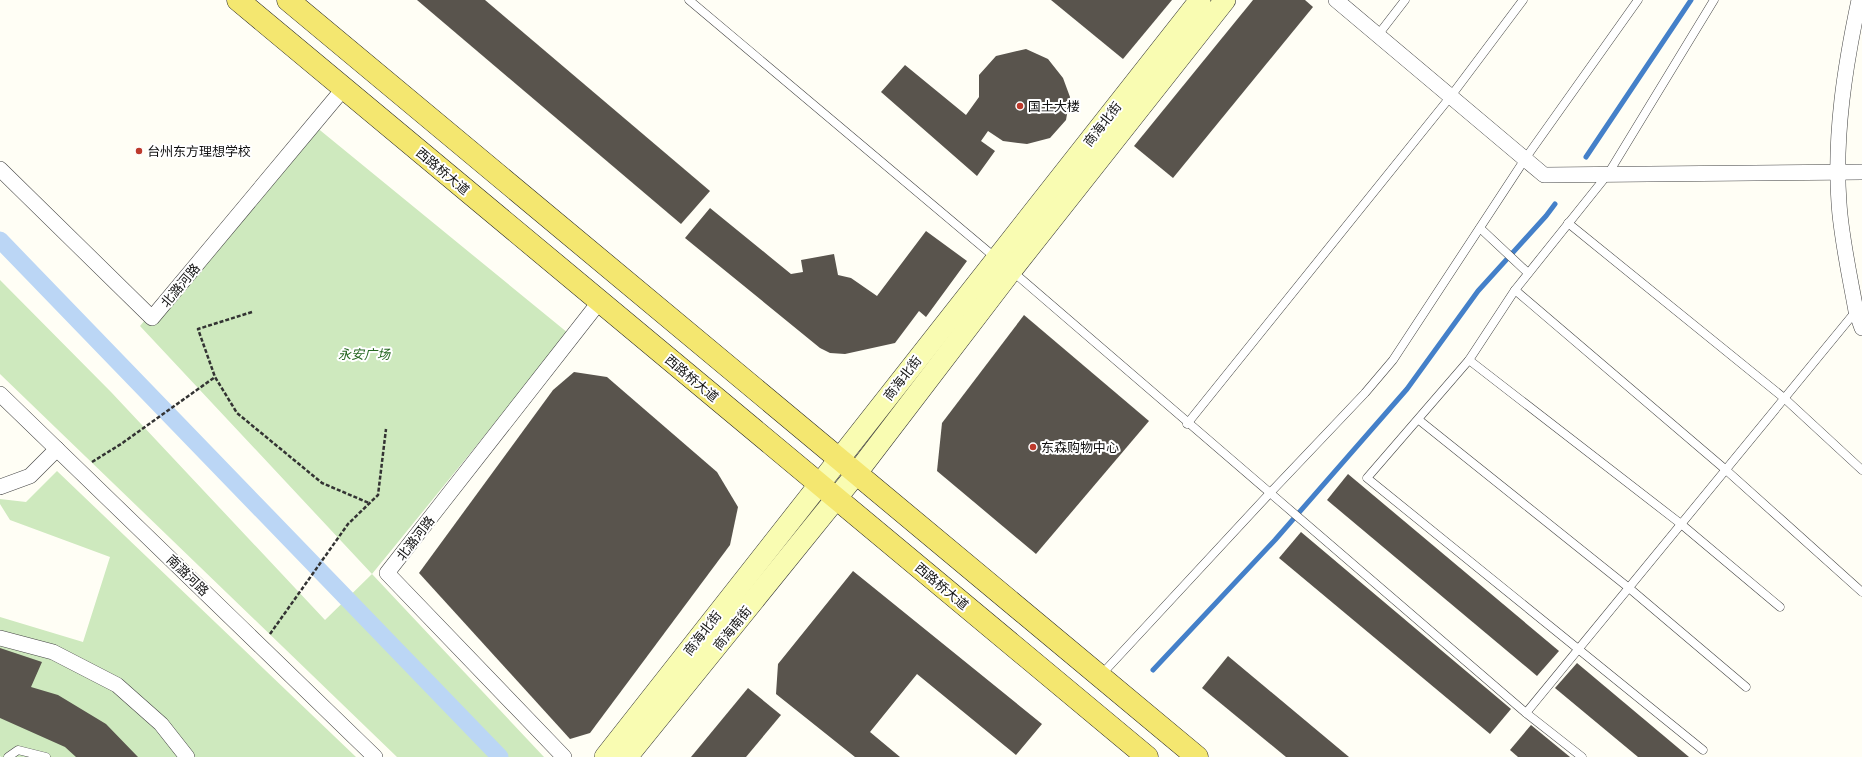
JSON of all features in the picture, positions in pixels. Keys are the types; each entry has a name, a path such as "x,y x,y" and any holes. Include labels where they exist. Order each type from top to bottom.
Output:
{"main road":[{"name":"西路桥大道","path":"238,0 1147,757"},
{"path":"288,0 1197,757"},
{"name":"商海北街","path":"837,498 856,474 1004,265 1200,0"},
{"name":"商海北街","path":"605,757 838,459 1004,265 1225,0"},
{"name":"商海南街","path":"627,757 837,498"}],"street":[{"path":"1336,0 1544,175 1862,172"},
{"path":"1859,0 1841,102 1837,146 1839,204 1856,311 1862,328"},
{"name":"北潞河路","path":"0,169 152,318 344,88"},
{"name":"北潞河路","path":"564,757 387,573 600,301"},
{"name":"南潞河路","path":"0,394 375,757"},
{"path":"0,487 30,476 57,448"},
{"path":"0,638 54,652 116,684 161,724 187,757"}],"lane":[{"path":"688,0 1004,265 1301,522 1526,713 1582,757"},
{"path":"1378,35 1405,0"},
{"path":"1187,424 1451,96 1523,0"},
{"path":"1100,676 1365,393 1393,360 1525,159 1638,0"},
{"path":"1703,750 1367,478 1419,420 1469,360 1515,290 1608,174 1714,0"},
{"path":"1568,223 1784,398 1862,470"},
{"path":"1480,228 1528,273"},
{"path":"1515,290 1726,470 1862,592"},
{"path":"1526,713 1856,311"},
{"path":"1469,360 1681,524 1780,607"},
{"path":"1419,420 1629,588 1746,687"},
{"path":"8,757 18,750 46,757"}],"path":[{"path":"252,312 198,329 215,377 237,413 322,483 369,504"},
{"path":"79,470 121,444 215,377"},
{"path":"262,646 348,524 378,496 386,429"}],"green space":[{"name":"永安广场","path":"310,122 568,333 372,574 140,326"},
{"path":"0,280 111,392 325,620 372,574 544,757 397,757 0,374"},
{"path":"57,471 356,757 1,757 0,617 83,642 110,557 10,520 0,504 0,499 26,502"}],"building":[{"path":"417,0 485,0 710,191 681,224"},
{"path":"1051,0 1172,0 1123,59"},
{"path":"1253,0 1305,0 1313,7 1173,178 1134,146"},
{"name":"国土大楼","path":"1026,49 1048,59 1063,78 1070,97 1066,120 1050,138 1027,144 1003,141 988,131 981,141 995,151 977,176 881,92 905,65 966,115 979,97 979,75 996,56"},
{"path":"710,208 791,274 803,272 801,260 834,254 838,275 851,278 877,296 926,231 967,261 926,317 919,311 895,343 845,354 830,353 820,348 685,238"},
{"name":"东森购物中心","path":"1024,315 1149,421 1036,554 937,471 942,423"},
{"path":"574,372 607,377 717,472 738,507 730,545 590,733 570,739 419,573 553,390"},
{"path":"1348,474 1559,651 1537,676 1327,500"},
{"path":"1301,532 1511,709 1490,734 1279,558"},
{"path":"853,571 1042,724 1016,755 917,674 870,732 900,757 855,757 776,694 778,664"},
{"path":"0,648 42,662 31,687 58,695 106,724 138,757 76,757 65,747 0,718"},
{"path":"1228,656 1349,757 1286,757 1202,688"},
{"path":"1577,663 1689,757 1638,757 1555,688"},
{"path":"748,688 781,715 746,757 691,757"},
{"path":"1531,725 1570,757 1518,757 1510,750"}],"waterway":[{"path":"1586,157 1691,0"},
{"path":"1153,670 1275,540 1407,389 1478,291 1546,216 1555,204"},
{"path":"0,240 500,757"}],"place":[{"name":"国土大楼","path":"1020,106"},
{"name":"台州东方理想学校","path":"139,151"},
{"name":"东森购物中心","path":"1033,447"}]}
